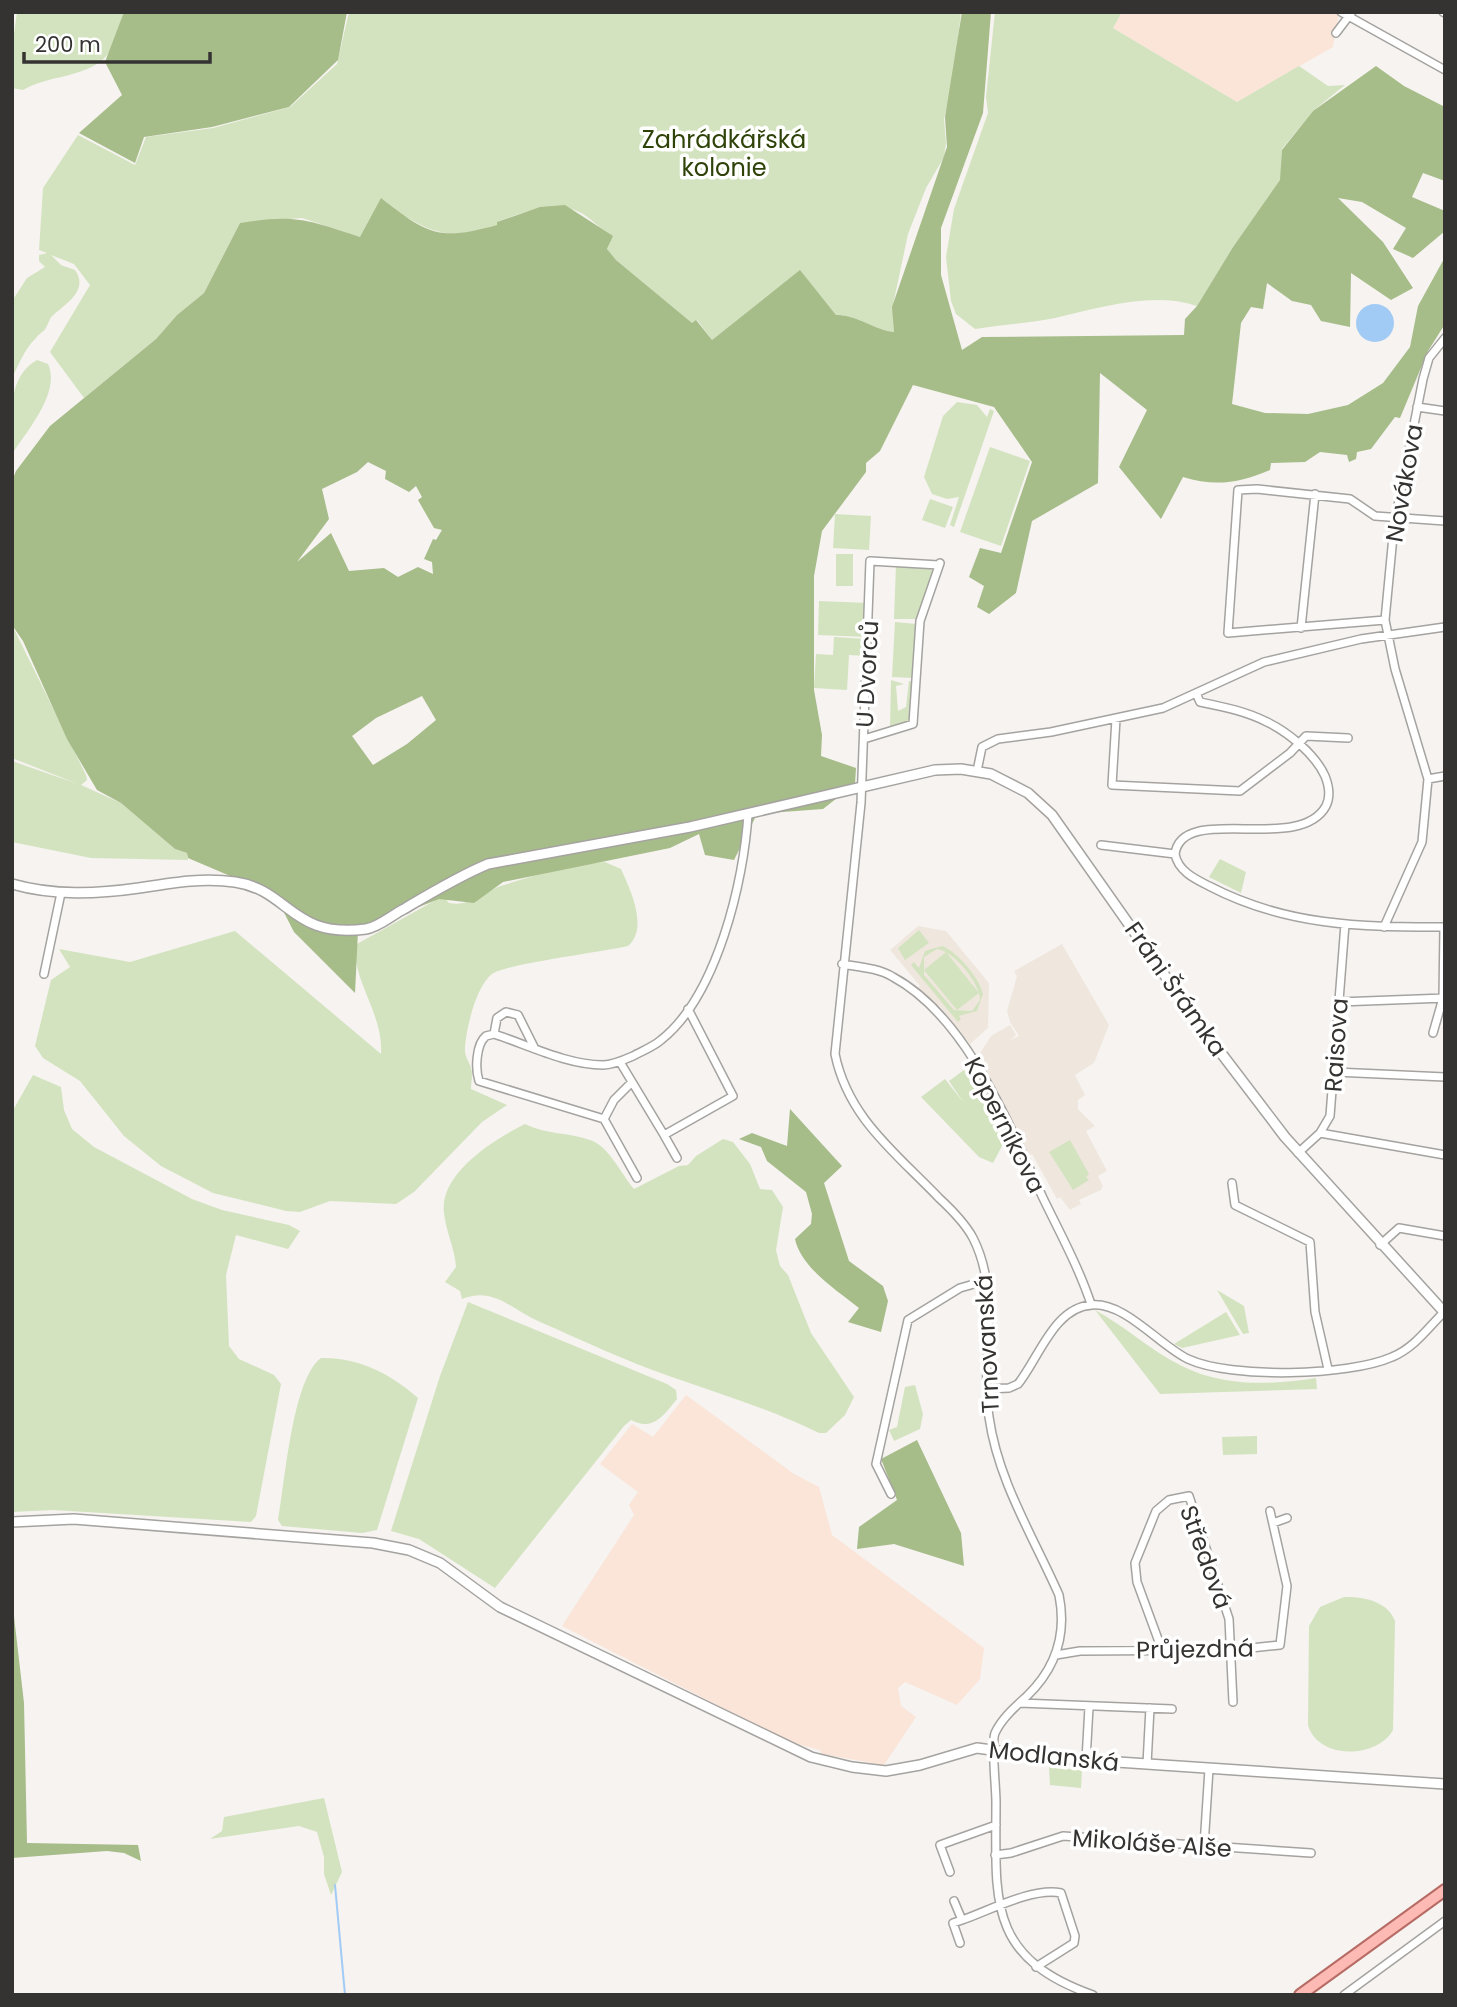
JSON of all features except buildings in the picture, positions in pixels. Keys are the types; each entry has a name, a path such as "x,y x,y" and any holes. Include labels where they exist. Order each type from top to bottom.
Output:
{"main road":[{"path":"1307,1993 1445,1890"}],"street":[{"path":"1341,12 1351,15 1445,70"},
{"path":"1336,33 1351,15"},
{"name":"Novákova","path":"1428,779 1385,620 1396,519 1417,407 1429,358 1445,338"},
{"path":"1417,407 1445,411"},
{"path":"1385,620 1228,633 1237,492 1240,488 1315,494 1350,499 1369,513 1396,519 1445,521"},
{"path":"1301,628 1315,494"},
{"name":"U Dvorců","path":"861,787 870,561 940,564 920,621 913,724 864,739"},
{"path":"977,771 982,747 998,739 1116,719 1163,708 1264,662 1388,634 1445,627"},
{"path":"1196,693 1200,702 1240,710 1270,723 1299,743 1324,772 1329,786 1329,801 1321,816 1297,828 1206,829 1184,838 1177,846 1175,854 1184,871 1240,902 1283,916 1384,927 1444,927 1444,998 1433,1033"},
{"path":"1116,719 1112,785 1240,791 1306,736 1348,738"},
{"name":"Fráni Šrámka","path":"12,884 61,893 105,892 196,880 234,881 251,885 322,929 336,932 370,928 467,872 488,863 690,827 935,770 977,771 1006,780 1028,793 1062,826 1199,1024 1298,1153 1444,1312"},
{"path":"1384,927 1422,842 1428,779 1445,776"},
{"name":"Trnovanská","path":"861,787 835,1054 845,1089 873,1132 962,1222 976,1245 988,1280 988,1389 992,1437 1006,1483 1059,1595 1062,1624 1056,1655 1045,1675 999,1725 993,1740 994,1749"},
{"path":"637,1178 604,1119 480,1081 476,1073 482,1038 494,1034 554,1054 605,1066 620,1062 661,1040 688,1009 718,948 739,881 748,814"},
{"path":"1101,845 1175,854"},
{"path":"44,974 61,893"},
{"name":"Raisova","path":"1298,1153 1320,1133 1330,1116 1345,924"},
{"name":"Koperníkova","path":"842,964 876,970 902,983 934,1011 973,1057 1005,1117 1091,1304"},
{"path":"1339,1002 1444,998"},
{"path":"664,1135 733,1096 688,1009"},
{"path":"494,1034 497,1018 506,1012 518,1015 534,1046"},
{"path":"620,1062 677,1158"},
{"path":"1335,1072 1445,1077"},
{"path":"604,1119 614,1100 632,1082"},
{"path":"1320,1133 1445,1155"},
{"path":"1232,1183 1235,1205 1310,1242 1315,1312 1328,1368"},
{"path":"1380,1245 1399,1228 1445,1236"},
{"path":"891,1494 876,1464 908,1320 960,1288 988,1280"},
{"path":"988,1389 1009,1388 1018,1384 1064,1317 1091,1304 1116,1310 1186,1358 1202,1364 1260,1374 1376,1363 1393,1357 1415,1343 1444,1312"},
{"name":"Středová","path":"1162,1650 1137,1582 1135,1563 1156,1511 1169,1500 1189,1496 1229,1619 1233,1702"},
{"name":"Průjezdná","path":"1056,1655 1080,1651 1277,1647 1283,1640 1286,1574 1270,1511"},
{"path":"1273,1523 1287,1518"},
{"name":"Modlanská","path":"12,1522 74,1519 382,1544 409,1550 440,1563 493,1603 780,1743 829,1762 886,1771 920,1765 967,1749 994,1749 1086,1760 1209,1769 1444,1781"},
{"path":"1020,1703 1172,1709"},
{"path":"1086,1760 1089,1707"},
{"path":"1147,1764 1150,1708"},
{"path":"994,1749 998,1903 1016,1946 1036,1967 1093,1995"},
{"path":"1204,1846 1209,1769"},
{"path":"950,1872 940,1845 996,1825"},
{"name":"Mikoláše Alše","path":"995,1855 1011,1853 1063,1836 1311,1853"},
{"path":"960,1943 953,1923 990,1910 998,1903 1051,1891 1061,1893 1075,1936 1074,1943 1036,1967"},
{"path":"954,1901 961,1920"},
{"path":"1344,1995 1445,1921"}],"shaded area":[{"path":"1122,12 1339,13 1333,47 1237,102 1113,28"},
{"path":"918,926 946,931 989,983 988,1028 970,1044 939,1005 934,1009 915,990 920,986 890,950"},
{"path":"1062,944 1109,1025 1094,1063 1075,1075 1085,1095 1078,1100 1078,1109 1095,1126 1086,1131 1107,1171 1098,1176 1103,1186 1101,1190 1079,1200 1081,1204 1070,1210 1060,1197 1057,1199 1032,1154 1027,1157 976,1059 991,1036 1010,1025 1016,1035 1010,1040 1019,1036 1007,1011 1017,976 1014,971"},
{"path":"686,1395 794,1474 819,1487 832,1535 984,1648 980,1679 957,1705 905,1682 898,1688 901,1706 916,1717 884,1765 822,1754 820,1750 790,1742 562,1626 634,1515 629,1505 638,1492 600,1464 632,1424 653,1437"}],"green space":[{"path":"17,12 124,12 113,45 100,62 79,72 44,81 23,90 12,88 12,49"},
{"path":"124,12 347,12 338,60 289,107 212,127 144,137 135,163 79,133 122,95 105,62"},
{"name":"Zahrádkářská kolonie","path":"349,12 961,12 954,75 944,119 944,157 926,188 908,234 893,305 894,332 851,317 836,315 800,271 712,340 697,320 693,324 616,260 607,250 612,236 575,210 542,208 497,222 498,225 461,233 430,229 406,217 360,237 302,218 240,223 204,293 177,315 156,339 84,398 50,352 90,285 74,264 51,255 61,265 75,270 79,286 71,300 53,315 28,348 12,378 12,301 27,278 45,267 39,261 39,255 47,253 39,250 43,188 78,135 135,165 146,137 213,128 290,107 337,64"},
{"path":"962,12 991,12 983,113 941,228 941,275 962,350 982,337 1184,335 1185,319 1197,306 1233,247 1280,180 1282,150 1313,111 1376,66 1404,86 1445,107 1445,181 1423,173 1412,197 1445,211 1445,231 1413,258 1393,249 1406,228 1362,202 1338,198 1383,242 1413,288 1391,300 1351,273 1350,327 1321,321 1311,305 1292,301 1267,283 1263,309 1251,307 1241,323 1232,404 1265,413 1308,414 1348,405 1383,383 1410,347 1418,306 1445,257 1445,324 1428,351 1400,418 1395,417 1371,449 1357,452 1356,459 1349,462 1347,455 1320,452 1305,462 1271,463 1270,470 1238,481 1217,483 1183,477 1161,519 1119,467 1147,410 1100,373 1098,483 1032,521 1016,593 989,614 977,607 984,586 969,577 980,548 1001,553 1032,462 994,407 913,385 880,451 866,463 866,472 822,531 814,576 814,690 822,735 821,756 856,768 855,784 823,809 757,814 734,860 705,855 699,834 670,848 503,882 474,903 439,899 358,931 355,993 294,932 275,895 188,858 187,853 175,849 121,803 97,790 67,739 23,641 12,625 12,481 16,471 50,426 156,339 177,315 204,293 240,223 275,219 301,220 360,237 381,198 423,227 447,233 461,233 497,225 497,222 540,207 565,205 613,236 607,249 616,260 692,323 696,320 712,340 800,270 836,315 851,317 894,332 892,307 947,147 945,117","holes":["368,462 386,471 385,479 409,492 416,486 422,497 418,500 434,528 442,530 436,540 433,539 424,559 432,562 433,574 418,567 398,577 384,568 349,571 331,533 297,562 329,519 322,489 357,472","422,696 436,720 407,744 373,765 352,736 376,718"]},
{"path":"995,12 1122,12 1113,28 1237,102 1299,66 1328,86 1345,85 1313,111 1282,149 1281,180 1233,247 1197,306 1162,300 1144,301 1045,320 975,329 956,314 951,301 946,257 954,209 988,113 986,97"},
{"path":"37,360 48,364 50,387 40,411 12,454 11,415 15,389 27,368"},
{"path":"957,402 977,405 987,417 990,409 994,411 954,527 950,525 959,497 947,499 932,494 924,477 943,416"},
{"path":"990,447 1030,461 1001,546 960,532"},
{"path":"930,499 953,507 945,528 922,520"},
{"path":"835,514 871,516 869,550 833,548"},
{"path":"836,554 853,554 853,586 836,586"},
{"path":"896,565 930,568 933,571 918,619 894,619"},
{"path":"819,601 868,603 867,637 818,635"},
{"path":"895,622 917,624 914,678 892,677"},
{"path":"12,625 86,775 87,780 81,785 121,803 175,849 187,853 188,860 91,858 12,842 12,761 78,784 12,758"},
{"path":"834,637 867,639 866,656 849,655 847,690 814,688 816,654 833,655"},
{"path":"891,680 904,684 896,686 898,711 906,707 909,681 914,682 911,719 890,729"},
{"path":"1220,859 1246,872 1241,893 1209,877"},
{"path":"605,862 621,869 629,887 636,908 637,929 634,938 628,946 515,966 492,974 486,980 473,1008 465,1054 472,1070 471,1089 507,1105 482,1122 414,1192 396,1204 330,1201 300,1212 213,1193 161,1166 124,1136 80,1081 43,1058 35,1046 51,980 70,967 59,949 130,962 235,931 381,1054 377,1024 358,969 357,944 443,896 449,903 465,903 528,877"},
{"path":"919,930 929,943 905,960 898,948"},
{"path":"942,946 955,954 967,967 978,981 983,994 977,1011 959,1016 961,1019 958,1022 911,965 914,962 919,968 925,951","holes":["937,949 944,951 965,969 976,985 980,1000 972,1011 954,1010 924,975 924,957"]},
{"path":"946,952 979,993 957,1010 924,970"},
{"path":"964,1070 979,1089 983,1088 1009,1133 993,1163 979,1157 921,1097 945,1079 963,1102 949,1081"},
{"path":"33,1075 61,1087 64,1110 72,1129 94,1147 192,1199 222,1210 289,1225 300,1231 288,1249 236,1235 226,1275 229,1346 239,1359 274,1375 281,1384 256,1516 251,1522 53,1510 12,1512 12,1112"},
{"path":"790,1109 842,1166 824,1183 849,1261 883,1286 888,1301 881,1332 848,1322 859,1308 821,1278 799,1250 795,1239 811,1224 812,1214 806,1192 767,1161 761,1147 739,1139 752,1133 787,1146"},
{"path":"525,1124 597,1143 609,1154 634,1189 679,1166 688,1165 696,1156 723,1139 733,1142 750,1164 760,1189 772,1190 783,1207 776,1250 780,1266 788,1275 811,1333 854,1397 845,1415 826,1433 819,1433 763,1409 620,1357 540,1322 493,1297 484,1295 462,1299 460,1291 445,1282 456,1267 444,1213 450,1184 471,1159"},
{"path":"1070,1140 1089,1174 1086,1177 1089,1180 1073,1190 1049,1152"},
{"path":"1217,1290 1244,1306 1249,1333 1243,1334"},
{"path":"468,1302 667,1384 676,1390 677,1399 663,1416 652,1423 631,1420 624,1426 495,1588 419,1539 391,1531 440,1376"},
{"path":"1095,1310 1171,1360 1198,1373 1231,1381 1265,1383 1316,1378 1317,1389 1160,1394"},
{"path":"1226,1312 1240,1335 1182,1348 1174,1344"},
{"path":"321,1358 361,1364 397,1381 418,1398 377,1530 362,1533 282,1526 278,1520 296,1409 311,1370"},
{"path":"915,1385 923,1414 920,1429 894,1441 889,1430 897,1427 905,1387"},
{"path":"1257,1436 1257,1454 1223,1455 1222,1437"},
{"path":"917,1440 961,1533 964,1566 894,1544 857,1549 859,1527 897,1500 881,1459"},
{"path":"1344,1597 1366,1599 1381,1604 1392,1614 1395,1621 1393,1730 1385,1740 1362,1750 1335,1750 1323,1745 1308,1725 1309,1626 1320,1607"},
{"path":"12,1599 24,1703 27,1843 138,1845 141,1861 124,1853 107,1851 12,1858"},
{"path":"1049,1767 1082,1770 1081,1788 1050,1785"},
{"path":"324,1798 342,1872 331,1895 324,1874 324,1857 317,1832 299,1826 210,1839 222,1831 224,1817"}],"water":[{"path":"1375,304 1389,309 1394,323 1389,337 1375,342 1361,337 1356,323 1361,309"}],"waterway":[{"path":"335,1885 345,1995"}]}
